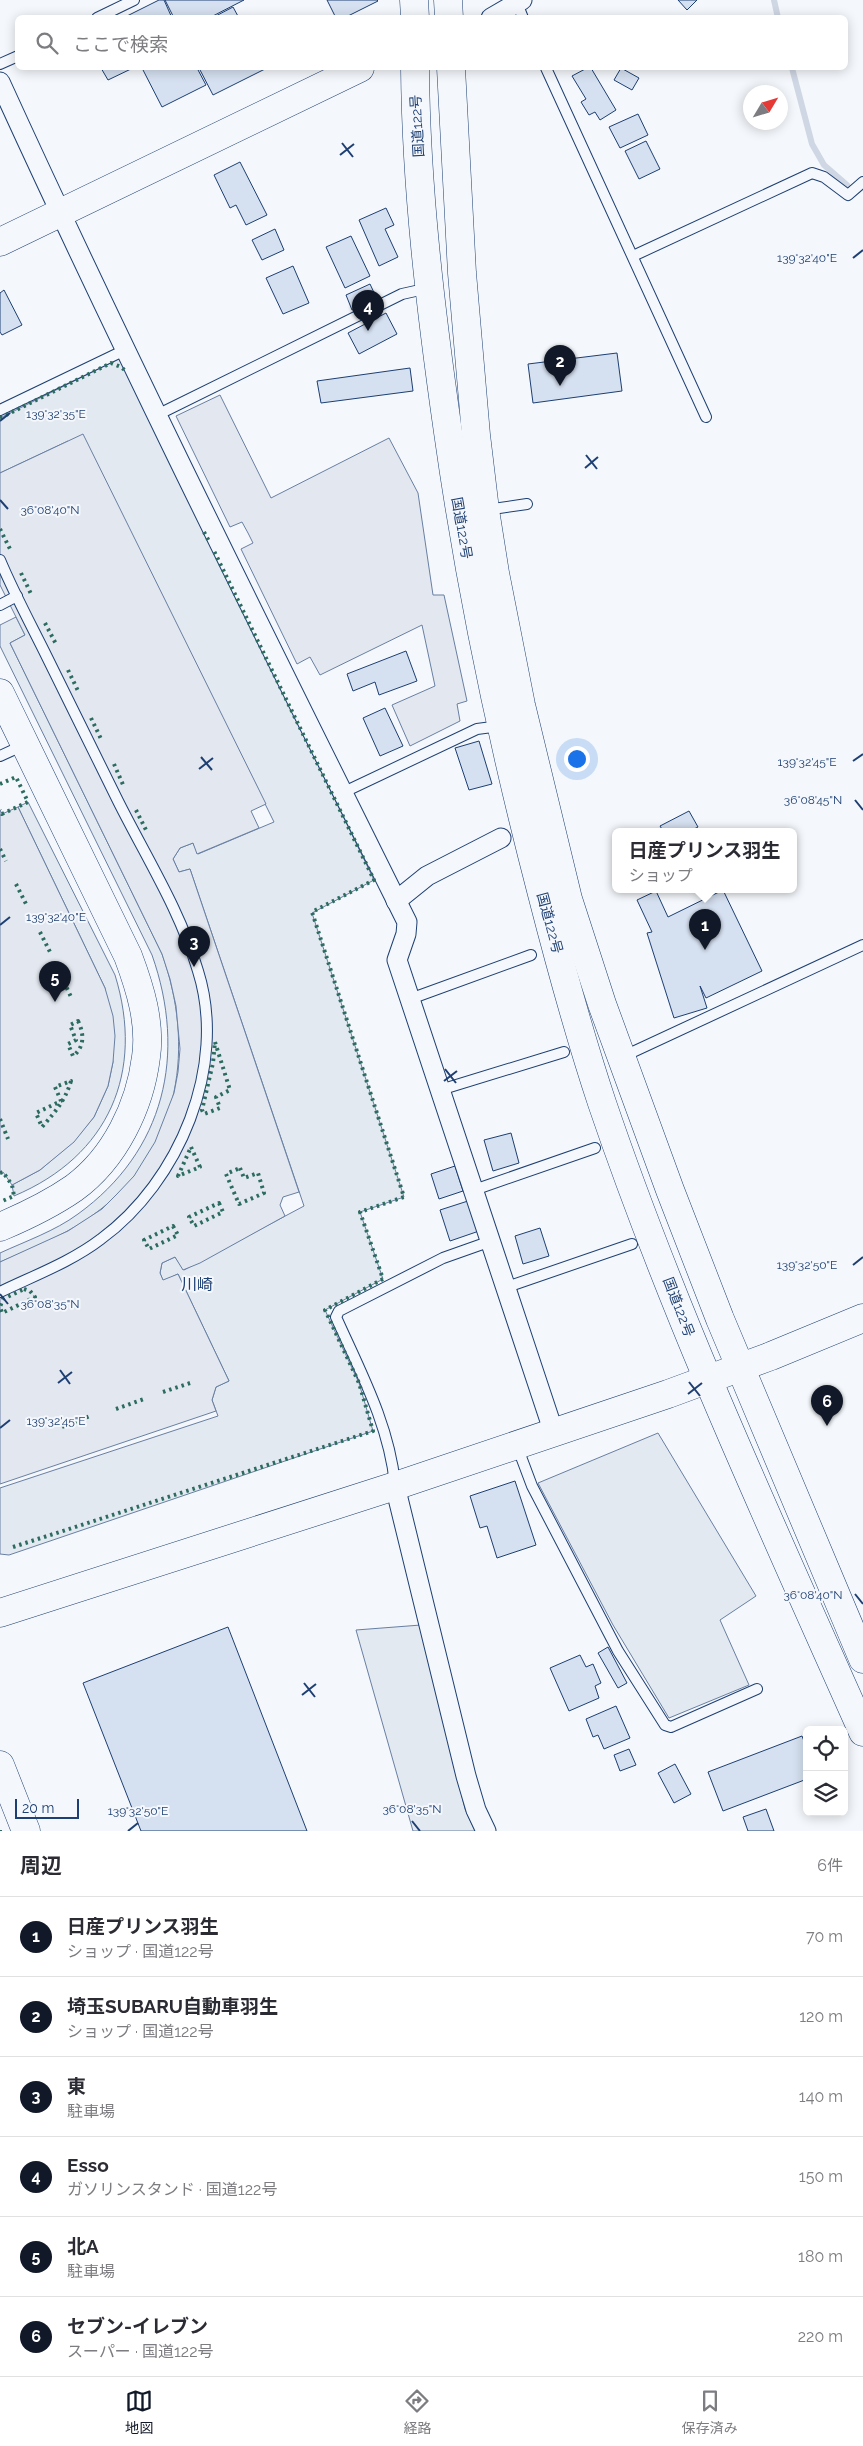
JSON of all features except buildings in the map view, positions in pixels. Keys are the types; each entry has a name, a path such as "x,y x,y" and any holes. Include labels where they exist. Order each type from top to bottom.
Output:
{"main road":[{"path":"414,0 415,15"},
{"path":"448,0 449,15"},
{"path":"0,242 356,70"},
{"name":"国道122号","path":"415,70 416,125 435,342 463,538 500,726 574,1014 634,1191 708,1381 863,1732"},
{"name":"国道122号","path":"451,70 462,273 476,435 486,510 495,573 515,677 568,899 621,1057 670,1190 741,1367 863,1659"},
{"path":"0,693 128,956 139,984 145,1013 147,1056 136,1102 127,1123 116,1141 90,1174 51,1203 0,1228"},
{"path":"0,1613 395,1486 708,1381 863,1318"},
{"path":"0,1765 26,1831"}],"street":[{"path":"499,15 521,7"},
{"path":"0,82 156,415 407,922 406,934 397,960 554,1433"},
{"path":"396,900 427,876 501,838"},
{"path":"395,1486 466,1776 476,1810 486,1831"}],"lane":[{"path":"103,15 134,0"},
{"path":"0,64 15,57"},
{"path":"547,70 706,417"},
{"path":"633,256 812,173 824,177 848,195 863,182"},
{"path":"156,415 402,294 430,288"},
{"path":"0,410 125,350"},
{"path":"486,510 527,504"},
{"path":"0,560 112,790 176,913 201,980 206,1002 206,1040 194,1105 177,1152 160,1180 137,1207 101,1239 72,1257 0,1292"},
{"path":"0,605 17,596"},
{"path":"342,793 477,729 500,726"},
{"path":"0,756 25,745"},
{"path":"621,1057 863,946"},
{"path":"410,999 531,955"},
{"path":"440,1090 564,1052"},
{"path":"474,1190 595,1148"},
{"path":"395,1486 392,1457 383,1424 336,1316 339,1311 443,1258 491,1241"},
{"path":"507,1287 632,1244"},
{"path":"516,1445 524,1470 618,1651 665,1725 671,1727 757,1689"}],"shaded area":[{"path":"120,358 374,880 312,913 404,1197 360,1212 383,1279 325,1310 359,1383 373,1431 9,1555 0,1554 0,1488 218,1416 212,1400 216,1387 229,1381 178,1274 163,1281 160,1273 162,1263 175,1257 184,1270 304,1206 190,869 179,872 173,859 180,848 193,843 198,854 274,822 151,573 68,441 0,473 0,418"},
{"path":"220,395 271,498 389,438 418,493 433,595 444,595 467,701 457,704 460,721 410,746 392,705 435,686 422,625 320,675 310,657 297,664 241,549 253,543 242,522 230,527 176,416"},
{"path":"83,434 266,804 251,811 259,828 197,854 193,843 180,848 173,859 179,872 190,869 299,1192 283,1197 280,1205 285,1216 200,1263 183,1270 175,1257 162,1263 160,1273 163,1280 178,1274 229,1381 216,1387 212,1400 216,1411 0,1484 0,1262 68,1231 102,1209 134,1176 155,1142 174,1093 180,1049 176,1006 162,954 10,643 25,635 0,585 0,473"},
{"path":"16,617 25,635 10,643 162,954 172,989 178,1024 178,1059 174,1092 164,1125 149,1156 128,1184 89,1218 52,1239 0,1262 0,1253 50,1231 69,1220 108,1189 131,1161 149,1130 161,1098 167,1064 167,1028 162,992 152,955 0,646 0,625"},
{"path":"28,802 115,975 123,1011 125,1045 121,1077 111,1107 96,1134 74,1158 47,1179 14,1196 12,1185 40,1170 73,1142 94,1117 108,1086 113,1062 105,988 18,807"},
{"path":"18,807 105,988 113,1016 115,1036 113,1062 108,1086 94,1117 74,1142 40,1170 12,1185 3,1172 0,1173 0,810 2,814"},
{"path":"658,1433 756,1596 720,1620 749,1685 669,1718 613,1625 538,1483"},
{"path":"421,1625 465,1809 475,1831 413,1831 356,1630"}],"waterway":[{"path":"774,0 777,15"},
{"path":"793,70 812,144 824,165 847,185"}],"hedge":[{"path":"0,418 111,363 127,372"},
{"path":"0,529 10,549"},
{"path":"204,532 210,543"},
{"path":"13,1547 373,1431 359,1383 325,1310 383,1279 360,1212 404,1197 312,912 374,880 214,551"},
{"path":"21,573 32,596"},
{"path":"45,623 57,646"},
{"path":"68,670 79,693"},
{"path":"91,718 102,741"},
{"path":"114,764 124,787"},
{"path":"0,784 16,777 28,802 2,814 0,810"},
{"path":"136,810 147,832"},
{"path":"0,849 6,861"},
{"path":"16,884 27,906"},
{"path":"40,932 51,954"},
{"path":"61,976 72,999"},
{"path":"78,1021 82,1040 80,1048 73,1056 68,1044 76,1040 70,1025 78,1021"},
{"path":"215,1042 230,1090 216,1097 220,1108 204,1114 202,1110 213,1063 215,1042"},
{"path":"71,1081 63,1100 42,1127 36,1113 61,1101 55,1087 71,1081"},
{"path":"0,1119 8,1139"},
{"path":"191,1147 200,1167 178,1176 191,1147"},
{"path":"240,1168 244,1178 258,1173 264,1193 239,1204 226,1174 240,1168"},
{"path":"0,1173 3,1172 12,1185 14,1196 0,1202"},
{"path":"219,1203 223,1212 194,1226 189,1217 219,1203"},
{"path":"173,1226 178,1235 149,1249 144,1240 173,1226"},
{"path":"24,1289 30,1291 35,1297 2,1313 0,1307 3,1299 24,1289"},
{"path":"163,1392 193,1382"},
{"path":"116,1409 144,1399"},
{"path":"62,1427 90,1416"}],"place":[{"name":"Esso","path":"368,331"},
{"name":"埼玉SUBARU自動車羽生","path":"560,386"},
{"name":"日産プリンス羽生","path":"705,950"},
{"name":"東","path":"194,967"},
{"name":"北A","path":"55,1002"},
{"name":"セブン-イレブン","path":"827,1426"}],"district":[{"name":"川崎","path":"197,1284"}]}
